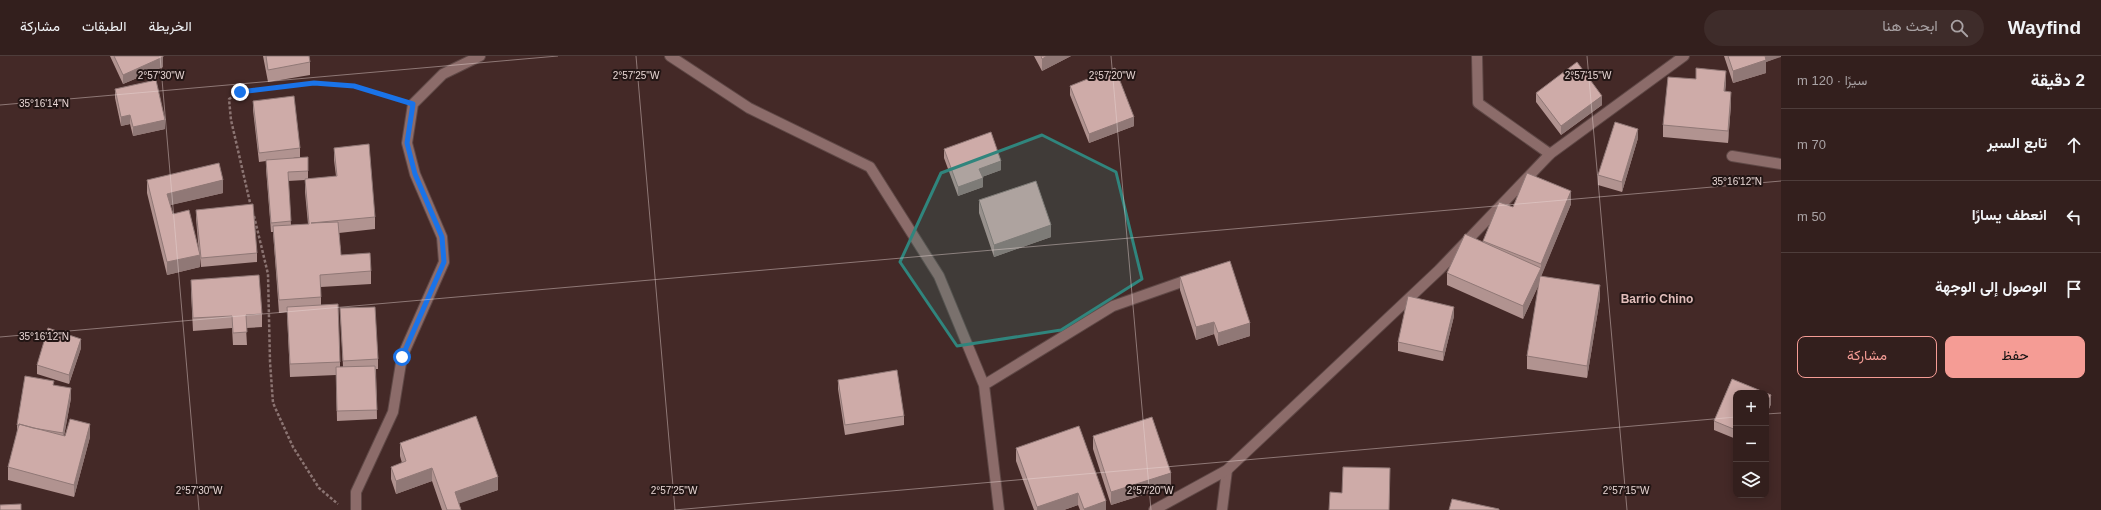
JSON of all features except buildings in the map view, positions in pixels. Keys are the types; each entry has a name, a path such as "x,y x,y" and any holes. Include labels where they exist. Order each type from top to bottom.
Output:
{"street":[{"path":"356,510 356,492 393,412 402,357 444,262 442,237 415,174 407,143 413,104 443,74 480,56"},
{"path":"670,56 749,108 870,167 939,276 984,385 999,510"},
{"path":"1477,56 1478,103 1550,154"},
{"path":"1154,510 1227,470 1438,270 1550,154 1684,56"},
{"path":"1732,156 1781,164"},
{"path":"984,385 1112,306 1200,275"},
{"path":"1222,510 1227,470"}],"path":[{"path":"340,506 319,488 293,448 273,403 270,362 268,274 231,120 229,99 240,92 314,83 354,86 413,104"}],"highlighted area":[{"path":"1042,135 1116,172 1142,279 1061,330 957,346 900,262 941,173"}],"district":[{"name":"Barrio Chino","path":"1657,299"}],"route":[{"path":"240,92 314,83 354,86 413,104 407,143 415,174 442,237 444,262 402,357"}]}
